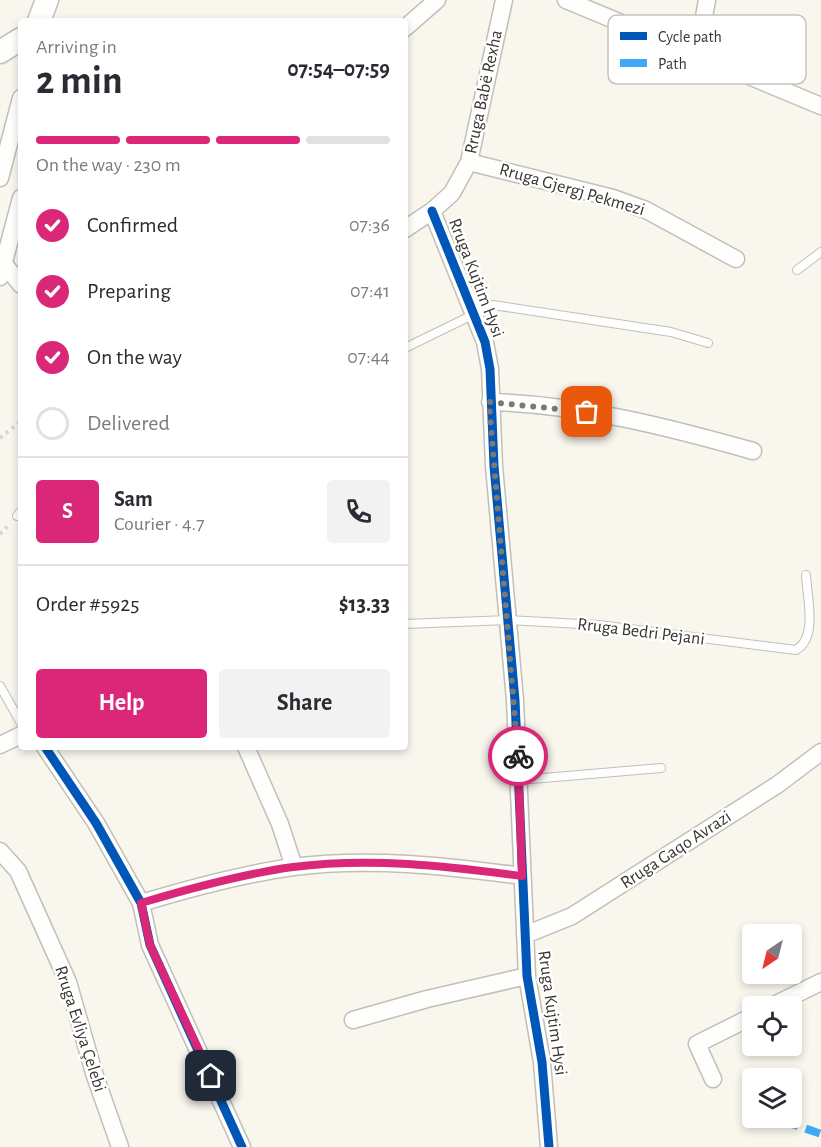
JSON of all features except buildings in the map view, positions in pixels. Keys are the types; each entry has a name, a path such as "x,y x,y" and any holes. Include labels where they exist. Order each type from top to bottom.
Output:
{"street":[{"path":"40,18 47,0"},
{"path":"408,25 437,0"},
{"name":"Rruga Babë Rexha","path":"408,227 432,211 452,193 469,162 504,0"},
{"path":"566,0 608,18"},
{"path":"704,15 707,0"},
{"path":"0,52 18,41"},
{"path":"766,84 821,106"},
{"path":"0,178 18,109"},
{"name":"Rruga Gjergj Pekmezi","path":"469,162 591,192 646,210 736,259"},
{"path":"18,210 2,271 18,283"},
{"name":"Rruga Kujtim Hysi","path":"432,211 486,351 520,780 527,976 542,1062 549,1147"},
{"path":"489,402 587,412 697,435 753,451"},
{"path":"0,745 18,736"},
{"path":"47,750 96,823 141,903 150,945 242,1147"},
{"path":"247,750 280,824 294,867"},
{"name":"Rruga Gaqo Avrazi","path":"525,935 572,916 777,785 821,752"},
{"name":"Rruga Evliya Çelebi","path":"0,851 18,871 68,982 94,1073 120,1147"},
{"path":"141,903 240,877 294,867 360,863 426,865 522,876"},
{"path":"353,1020 427,999 527,976"},
{"path":"792,996 821,982"},
{"path":"713,1079 697,1044 742,1022"}],"lane":[{"path":"797,270 821,252"},
{"path":"408,346 472,313 493,305 671,332 708,343"},
{"name":"Rruga Bedri Pejani","path":"408,624 508,620 599,625 796,650 803,646 809,636 806,575"},
{"path":"0,686 18,718"},
{"path":"520,780 661,768"}],"path":[{"path":"0,438 18,423"}],"marked path":[{"path":"802,1127 821,1134"}],"cycle path":[{"path":"432,211 485,342 490,369 494,466 515,700 527,976 542,1062 549,1147"},
{"path":"47,750 96,823 141,903 150,945 242,1147"}],"way so far":[{"path":"518,756 489,402 587,412"}],"route":[{"path":"211,1076 150,945 141,903 240,877 294,867 360,863 436,865 522,876 518,756"}]}
